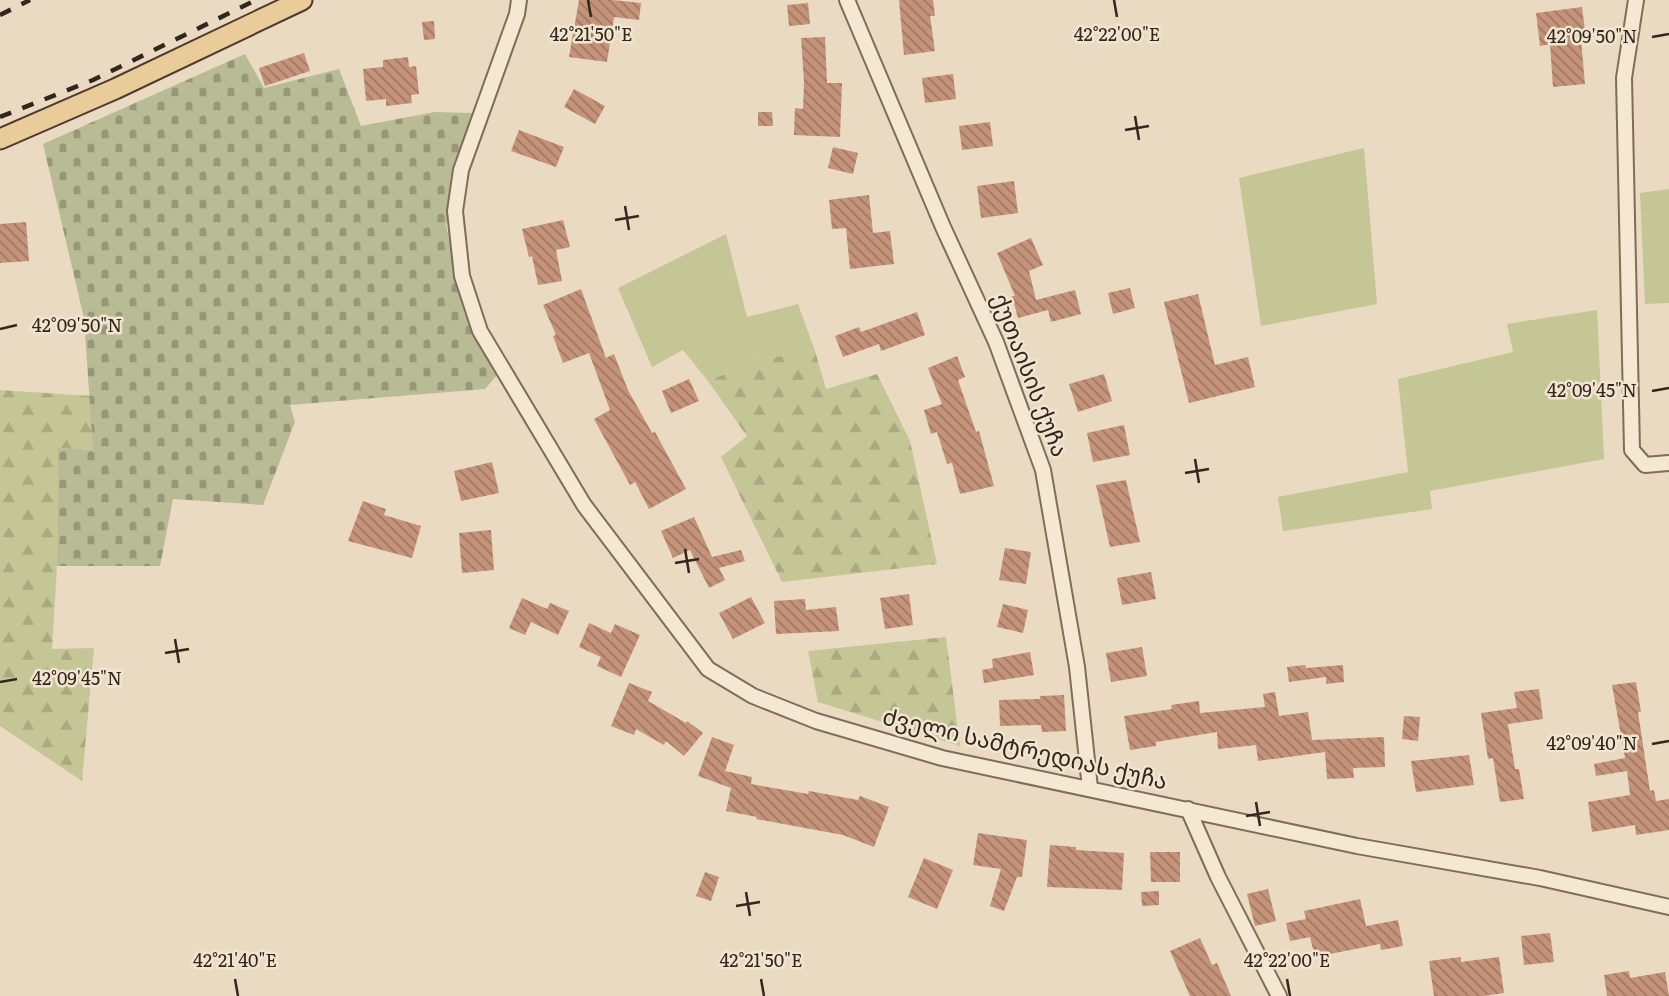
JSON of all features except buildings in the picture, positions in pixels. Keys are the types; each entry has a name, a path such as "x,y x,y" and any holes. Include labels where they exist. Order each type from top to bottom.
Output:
{"main road":[{"path":"0,139 115,89 302,0"}],"street":[{"name":"ძველი სამტრედიას ქუჩა","path":"519,0 517,14 461,170 455,211 461,276 480,331 584,505 708,669 753,696 816,721 942,758 1357,846 1540,878 1669,907"},
{"name":"ქუთაისის ქუჩა","path":"847,0 943,227 996,342 1043,470 1077,667 1090,788"},
{"path":"1636,0 1624,78 1632,450 1644,465 1667,463"},
{"path":"1188,809 1218,877 1279,996"}],"green space":[{"path":"245,54 264,88 339,69 361,126 435,112 473,113 461,153 446,225 457,278 497,375 485,389 290,405 295,422 263,505 173,499 160,566 57,566 58,448 93,450 84,318 43,144"},
{"path":"1364,148 1377,304 1261,326 1239,178"},
{"path":"1669,189 1669,303 1645,304 1640,193"},
{"path":"726,234 747,317 798,304 815,351 761,359 708,381 683,350 652,367 618,288"},
{"path":"1597,310 1604,459 1430,491 1432,509 1283,531 1278,497 1408,472 1398,379 1513,352 1507,324"},
{"path":"815,351 826,389 877,374 910,441 937,564 782,582 721,457 747,436 708,381 761,359"},
{"path":"0,390 91,396 93,450 58,448 57,566 52,649 94,648 82,781 0,726"},
{"path":"946,637 960,746 818,702 808,651"}],"railway":[{"path":"0,15 30,0"},
{"path":"0,117 93,80 256,0"}]}
